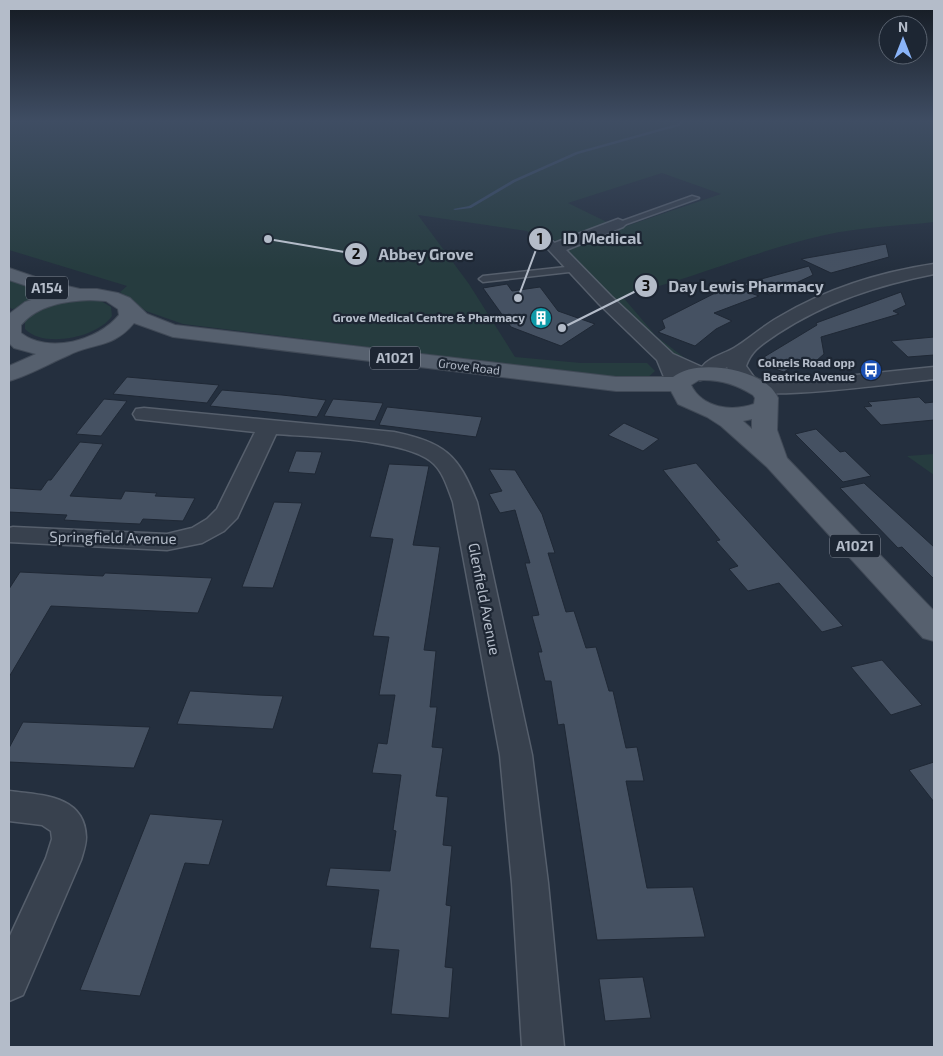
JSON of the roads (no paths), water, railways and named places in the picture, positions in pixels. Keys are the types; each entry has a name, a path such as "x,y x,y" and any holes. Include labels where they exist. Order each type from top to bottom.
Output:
{"main road":[{"name":"A154","path":"9,274 46,287 87,294"},
{"name":"Grove Road","path":"87,294 115,298 125,304 137,318 173,331 616,384 692,403 715,412"},
{"path":"87,294 66,296 36,305 15,319 10,333 14,340 28,346 48,349 72,347 94,342 121,327 126,322 130,311"},
{"name":"Grove Road","path":"94,342 173,331"},
{"path":"9,374 72,347"},
{"name":"Grove Road","path":"616,384 692,378 759,395"},
{"path":"692,378 684,396 692,403"},
{"path":"715,412 744,415 759,395"},
{"name":"A1021","path":"759,395 763,430 776,462"},
{"name":"A1021","path":"715,412 729,421 776,462 934,630"}],"street":[{"path":"618,224 550,244 666,358 671,373 692,378 741,352 779,324 816,304 843,292 876,282 934,269"},
{"path":"741,352 736,366 759,395 771,398 798,387 934,373"},
{"name":"Glenfield Avenue","path":"144,414 404,440 432,452 448,464 453,471 464,502 516,755 530,883 542,1047"},
{"name":"Springfield Avenue","path":"10,536 168,542 186,540 202,534 220,523 228,512 269,426"},
{"path":"9,806 49,811 66,823 69,839 54,880 9,981"}],"lane":[{"path":"618,224 695,198"},
{"path":"483,279 575,269"}],"waterway":[{"path":"455,209 470,207 514,181 538,170"}],"place":[{"name":"Abbey Grove","path":"268,239"},
{"name":"ID Medical","path":"518,298"},
{"name":"Grove Medical Centre & Pharmacy","path":"541,318"},
{"name":"Day Lewis Pharmacy","path":"562,328"},
{"name":"Colneis Road opp Beatrice Avenue","path":"871,370"}]}
